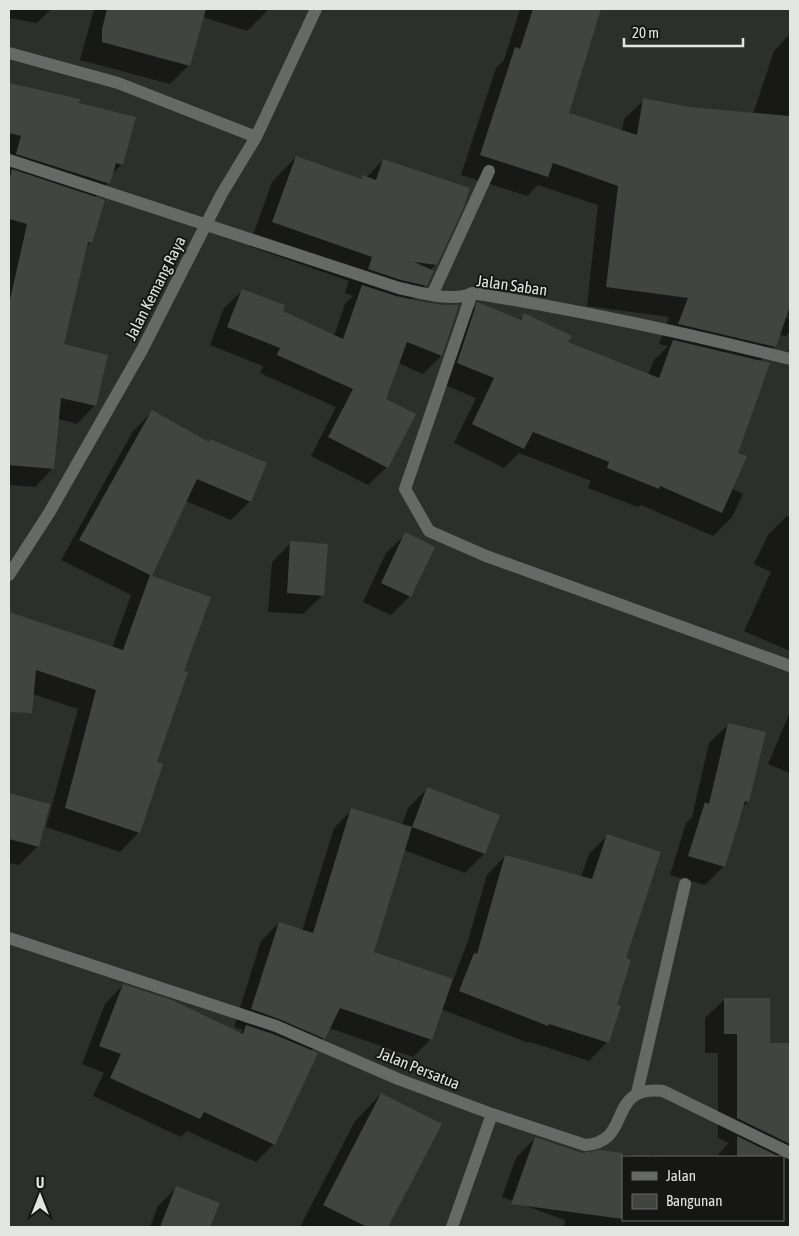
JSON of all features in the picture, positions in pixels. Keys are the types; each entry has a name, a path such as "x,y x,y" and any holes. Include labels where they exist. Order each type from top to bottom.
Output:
{"street":[{"name":"Jalan Kemang Raya","path":"9,575 49,513 142,350 220,196 256,137 316,9"},
{"path":"9,53 118,83 256,137"},
{"name":"Jalan Saban","path":"9,160 399,288 432,295 465,297 472,293 536,303 734,345 790,359"},
{"path":"432,295 489,170"},
{"path":"472,293 405,489 429,531 486,556 790,666"},
{"path":"686,884 637,1093 649,1090 663,1091 790,1153"},
{"name":"Jalan Persatua","path":"9,938 276,1026 398,1079 492,1114 585,1145 596,1144 606,1140 628,1100 637,1093"},
{"path":"452,1227 492,1114"}],"building":[{"path":"107,9 206,9 190,66 102,42 102,29"},
{"path":"533,9 601,9 569,113 637,135 643,98 689,107 790,116 790,306 776,347 678,324 688,298 606,287 618,186 553,163 548,177 480,155 515,47 520,49"},
{"path":"9,83 80,99 79,103 136,117 123,165 116,163 110,184 16,154 21,136 9,133"},
{"path":"296,156 361,179 362,175 376,180 383,159 470,188 463,209 437,265 414,262 434,271 427,286 368,269 372,257 272,222"},
{"path":"12,169 105,200 92,243 88,242 64,344 108,355 96,406 61,398 54,469 9,465 9,304 27,224 9,219 9,181"},
{"path":"362,285 396,296 424,302 459,305 442,356 407,342 386,399 416,414 388,468 328,437 353,389 277,355 280,348 227,327 242,289 285,305 283,311 343,339"},
{"path":"477,302 521,320 524,313 572,336 568,342 659,378 673,340 770,363 738,453 747,456 722,513 660,486 659,489 607,468 609,462 533,432 524,449 472,424 494,378 457,363"},
{"path":"152,410 209,442 210,439 267,463 251,502 197,479 152,576 211,597 184,671 188,672 157,762 163,764 140,833 65,808 96,690 36,670 32,713 9,712 9,612 123,650 150,575 79,540"},
{"path":"405,532 435,547 411,597 381,583"},
{"path":"290,541 328,544 324,596 287,593"},
{"path":"728,723 766,732 749,802 745,801 725,867 688,856 705,802 709,804"},
{"path":"427,787 500,815 485,854 412,827"},
{"path":"9,793 50,804 39,847 9,839"},
{"path":"351,808 412,827 374,952 453,979 432,1040 340,1008 325,1039 251,1009 279,922 313,933"},
{"path":"607,834 661,852 626,958 631,960 617,1005 621,1006 609,1043 549,1024 548,1026 459,991 474,953 477,954 505,855 592,879"},
{"path":"123,984 172,1000 243,1034 246,1025 318,1053 275,1145 204,1112 200,1119 110,1078 121,1054 99,1046"},
{"path":"724,998 770,998 770,1043 790,1043 790,1144 737,1118 737,1034 724,1034"},
{"path":"381,1093 442,1124 388,1227 367,1227 323,1205"},
{"path":"737,1136 778,1156 737,1156"},
{"path":"535,1137 582,1153 600,1150 623,1153 622,1219 511,1204"},
{"path":"176,1186 220,1203 210,1227 160,1227"}]}
